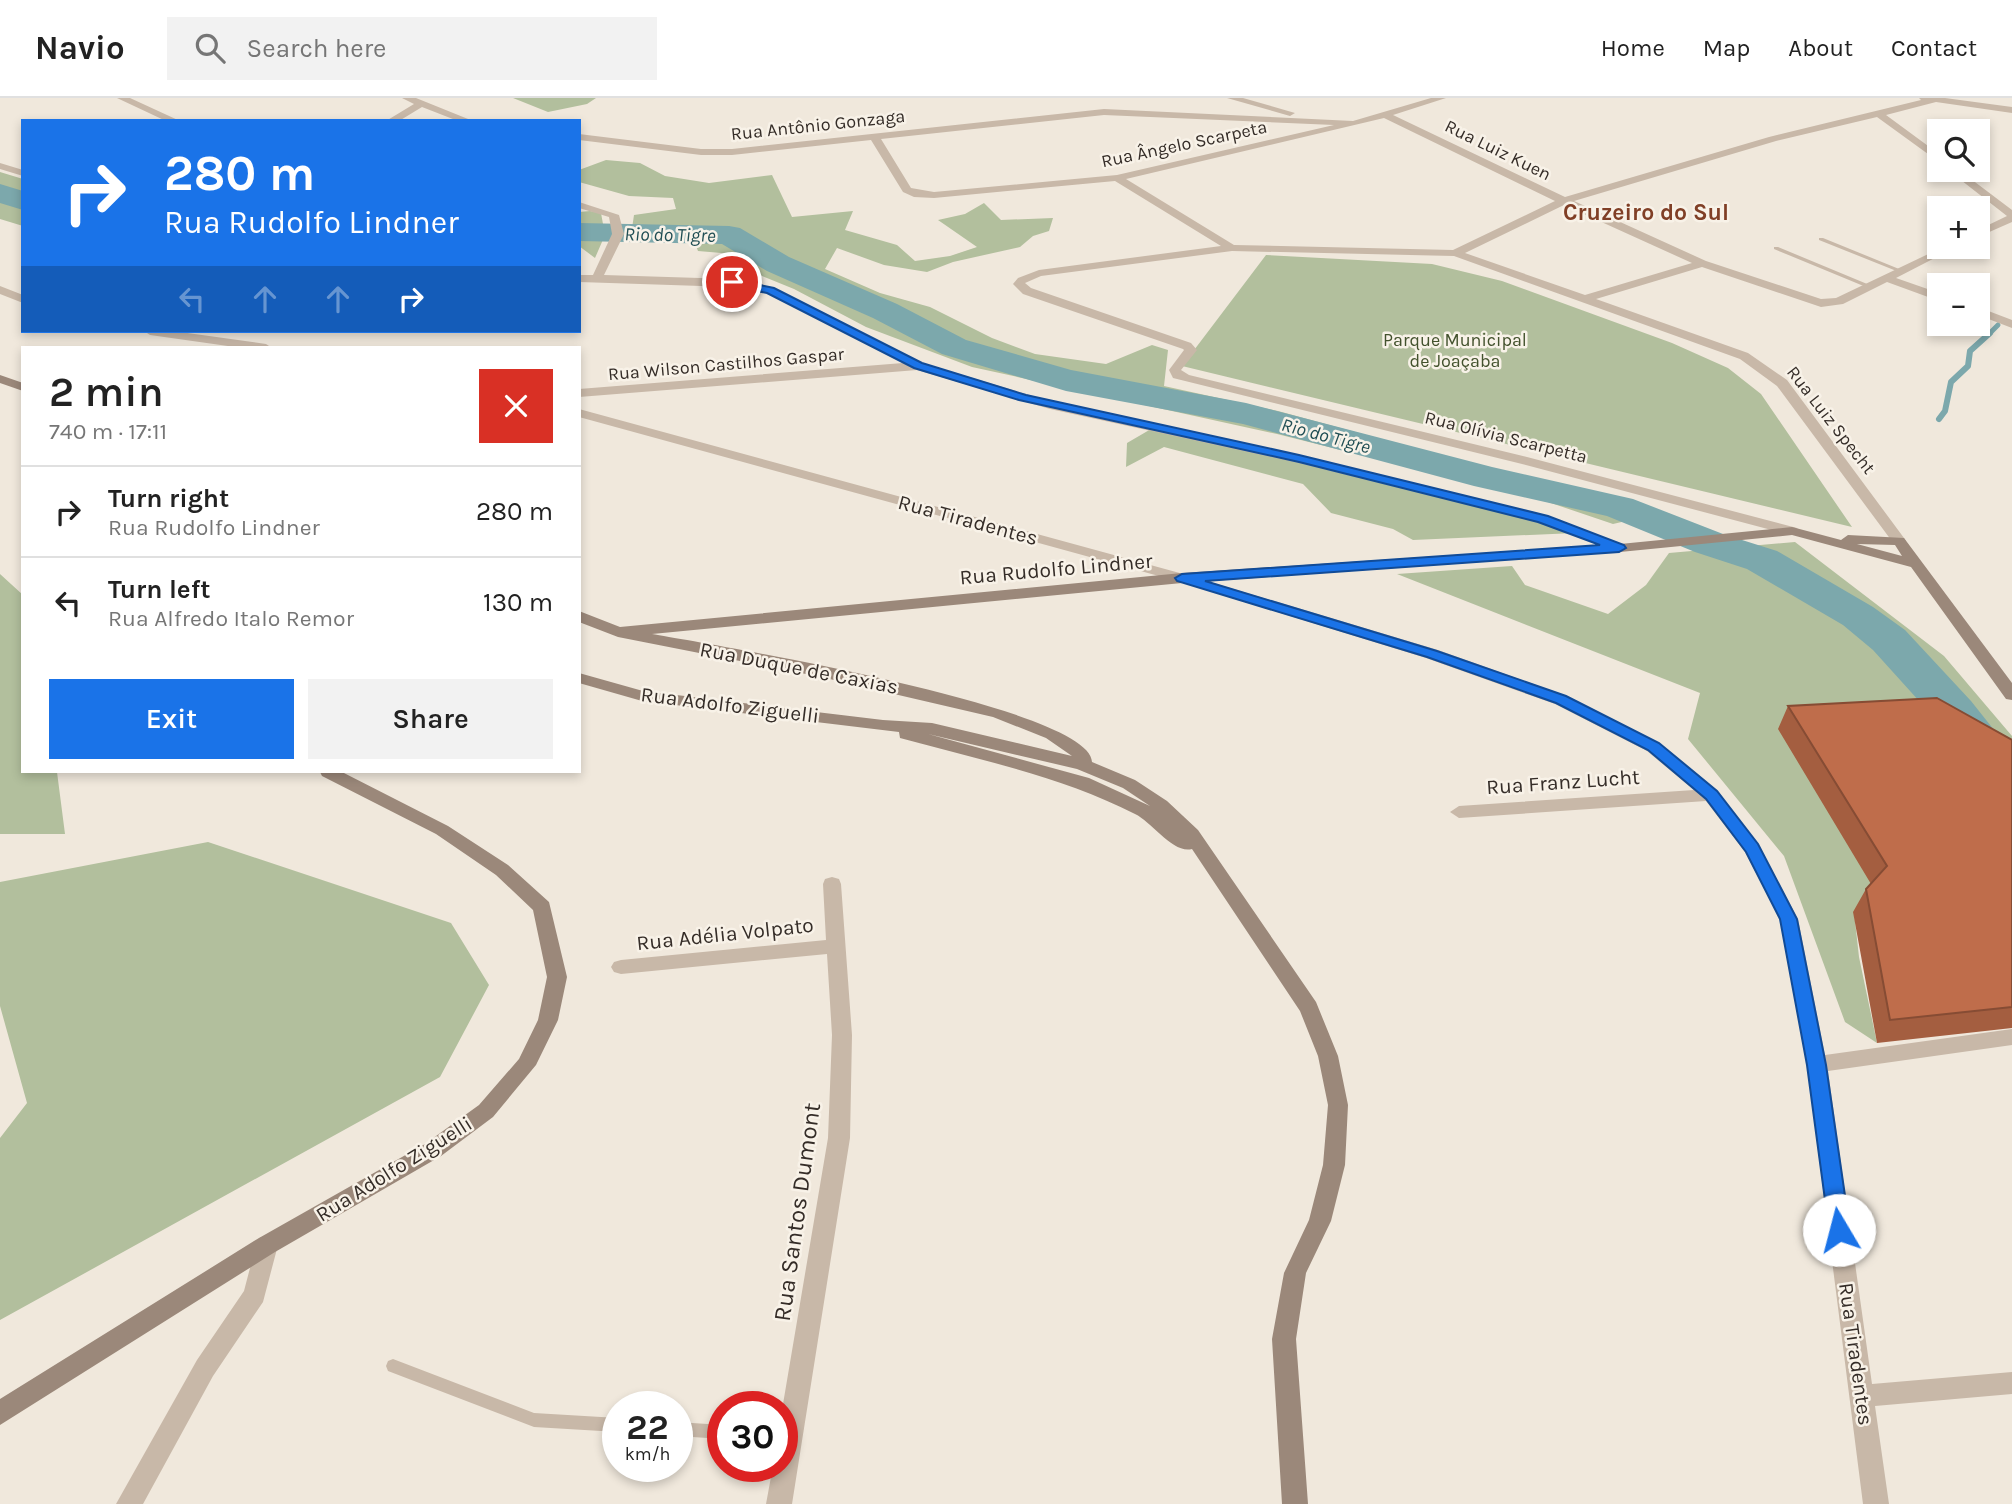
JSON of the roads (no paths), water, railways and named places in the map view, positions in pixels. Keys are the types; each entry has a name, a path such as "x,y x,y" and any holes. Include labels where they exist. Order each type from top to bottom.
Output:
{"main road":[{"path":"0,379 21,386"},
{"name":"Rua Olívia Scarpetta","path":"1792,531 1916,564"},
{"name":"Rua Rudolfo Lindner","path":"618,632 1182,578 1619,548 1792,531"},
{"name":"Rua Olívia Scarpetta","path":"1817,537 1899,541"},
{"name":"Rua Luiz Specht","path":"1899,541 2012,695"},
{"name":"Rua Duque de Caxias","path":"581,617 618,632 890,686 1020,719 1068,742 1083,756 1083,765 1129,784 1161,805 1192,834 1309,1008 1328,1056 1338,1105 1334,1165 1320,1220 1295,1273 1284,1339 1296,1504"},
{"name":"Rua Adolfo Ziguelli","path":"581,679 642,696 883,726 932,729 1083,765"},
{"path":"1020,719 1035,729 1053,756 1060,775 1083,765"},
{"name":"Rua Adolfo Ziguelli","path":"883,726 920,739 1060,775"},
{"name":"Rua Adolfo Ziguelli","path":"0,1413 267,1245 432,1150 486,1111 526,1065 548,1020 557,977 542,907 502,870 442,830 330,773"},
{"name":"Rua Duque de Caxias","path":"1060,775 1083,782 1145,811 1216,870"}],"street":[{"path":"122,98 170,119"},
{"path":"407,98 462,119"},
{"path":"1232,98 1317,120"},
{"name":"Rua Ângelo Scarpeta","path":"875,138 907,190 923,195 1117,178 1353,124 1441,98"},
{"path":"1920,98 2012,110"},
{"path":"1117,178 1232,248 1455,253 1564,201 1773,139 1934,100"},
{"path":"395,119 421,104"},
{"name":"Rua Antônio Gonzaga","path":"581,137 701,152 733,152 1104,112 1317,120 1353,124"},
{"path":"1878,113 1927,150"},
{"name":"Rua Luiz Kuen","path":"1385,115 1564,201 1702,263 1810,301 1831,303 1868,286"},
{"path":"0,166 21,172"},
{"path":"1968,182 2012,216 1990,228"},
{"path":"581,206 614,215 618,234 597,278"},
{"name":"Rua Olívia Scarpetta","path":"1232,248 1039,273 1021,280 1019,284 1027,291 1187,345 1191,350 1175,370 1185,378 1522,460 1792,531"},
{"name":"Rua Luiz Specht","path":"1455,253 1744,356 1765,368 1782,383 1899,541"},
{"path":"1868,286 1927,259"},
{"path":"1588,299 1702,263"},
{"path":"581,278 732,282 770,290 918,366 1050,405 1299,459 1543,519 1619,548"},
{"path":"1886,278 1927,293"},
{"path":"0,290 21,298"},
{"path":"1990,316 2012,324"},
{"path":"166,333 253,346"},
{"path":"189,336 204,333"},
{"name":"Rua Wilson Castilhos Gaspar","path":"581,393 918,366"},
{"name":"Rua Tiradentes","path":"581,414 1182,578 1432,654 1561,700 1653,747 1711,795 1752,849 1789,919 1817,1065 1876,1504"},
{"name":"Rua Franz Lucht","path":"1459,812 1711,795"},
{"name":"Rua Santos Dumont","path":"794,1391 839,1138 842,1035 834,946 832,884"},
{"name":"Rua Adélia Volpato","path":"621,967 834,946"},
{"path":"1817,1065 2012,1037"},
{"path":"129,1504 205,1368 255,1294 267,1245"},
{"path":"1862,1396 2012,1383"},
{"name":"Rua Santos Dumont","path":"779,1504 781,1482"}],"lane":[{"path":"1821,239 1901,271"},
{"path":"1776,248 1868,286"},
{"path":"393,1366 534,1420 602,1424"}],"waterway":[{"name":"Rio do Tigre","path":"0,193 21,200"},
{"name":"Rio do Tigre","path":"581,232 729,235 778,264 885,311 954,347 1066,380 1246,414 1488,478 1619,507 1709,543 1762,560 1858,616 1889,640 1955,712 1989,756"},
{"path":"1990,333 1998,325"},
{"path":"1939,419 1945,411 1951,382 1968,366 1970,351 1987,336"}],"district":[{"name":"Cruzeiro do Sul","path":"1646,212"}],"park label":[{"name":"Parque Municipal de Joaçaba","path":"1455,350"}]}
